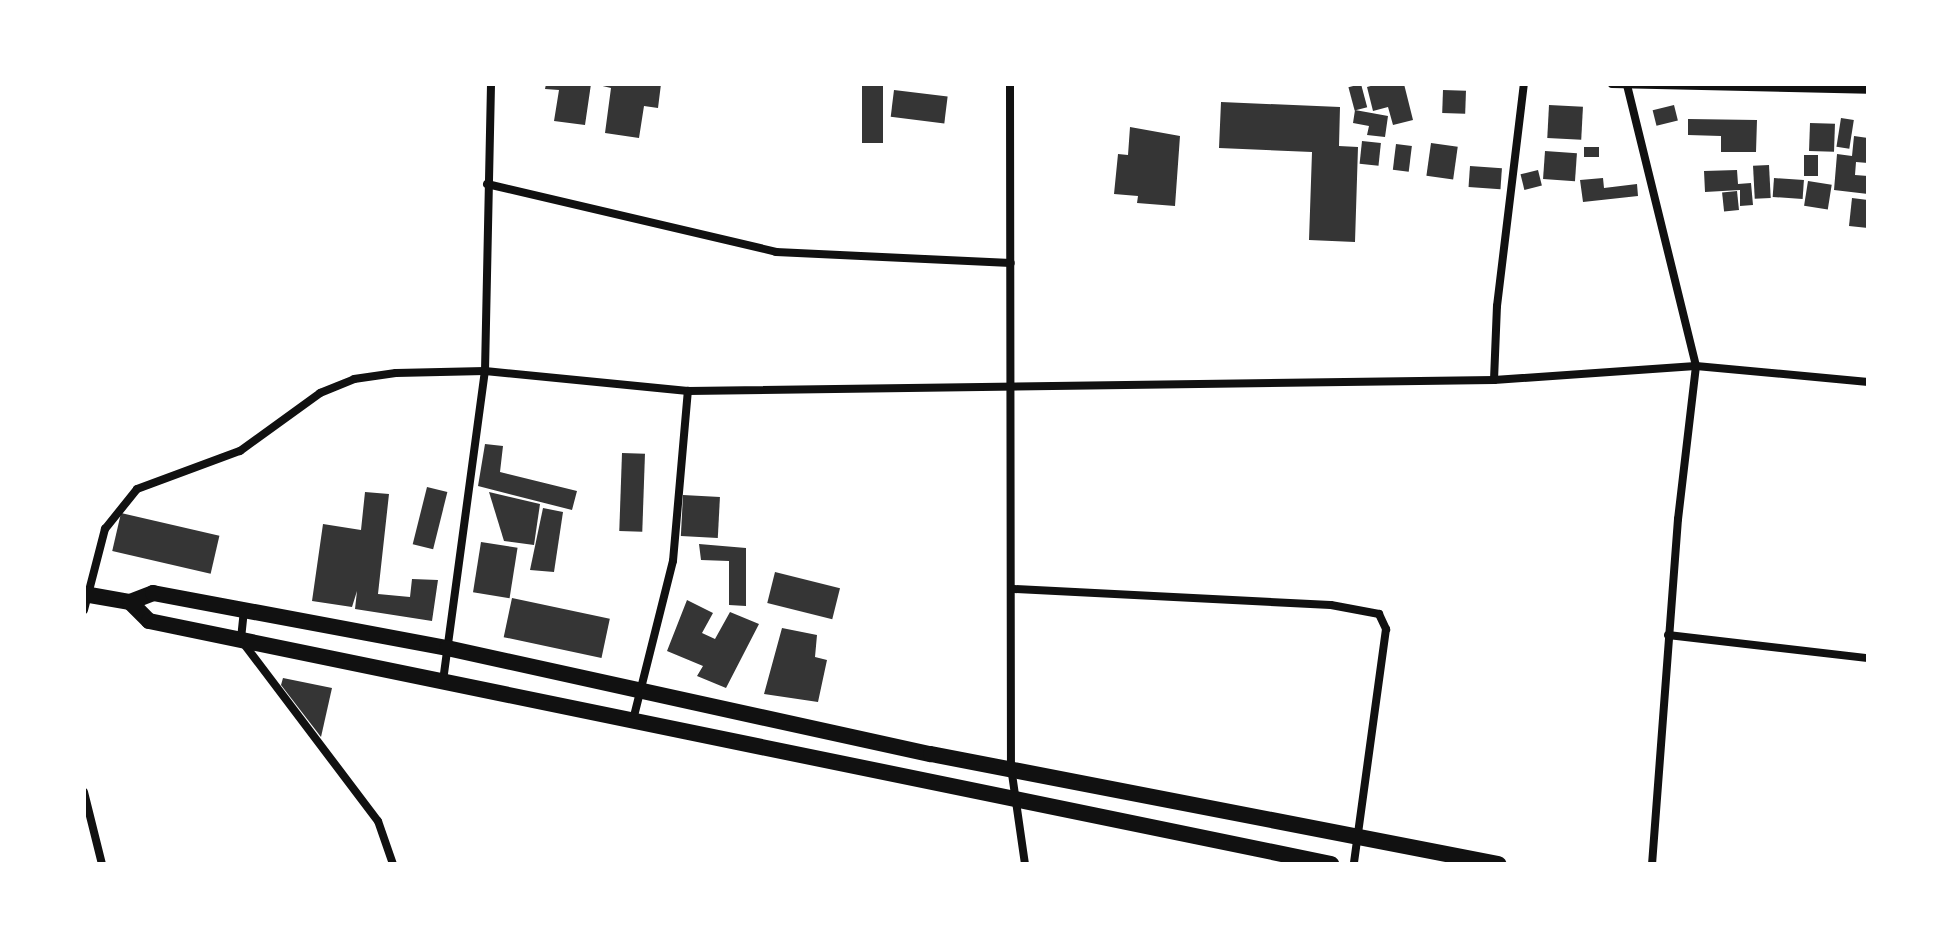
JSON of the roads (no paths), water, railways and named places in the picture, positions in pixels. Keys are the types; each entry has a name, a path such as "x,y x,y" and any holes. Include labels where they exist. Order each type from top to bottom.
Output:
{"highway":[{"path":"85,600 130,602 153,593 244,610 447,648 1011,767 1498,864"},
{"path":"130,602 149,621 1331,864"},
{"path":"751,744 758,714"}],"street":[{"path":"443,681 485,371 491,84"},
{"path":"1010,84 1014,389 1011,767 1012,797 1025,864"},
{"path":"1494,380 1497,306 1524,84"},
{"path":"1612,84 1868,90"},
{"path":"1627,85 1696,366 1668,635 1652,864"},
{"path":"487,184 776,252 1011,263"},
{"path":"85,600 105,529 137,489 240,451 320,393 354,379 485,371 688,391 1014,389 1494,380 1696,366 1868,382"},
{"path":"633,720 673,561 688,391"},
{"path":"1014,589 1331,605 1379,614 1386,629 1354,864"},
{"path":"244,610 241,640 378,821 393,864"},
{"path":"1668,635 1868,658"},
{"path":"84,792 102,864"}]}
